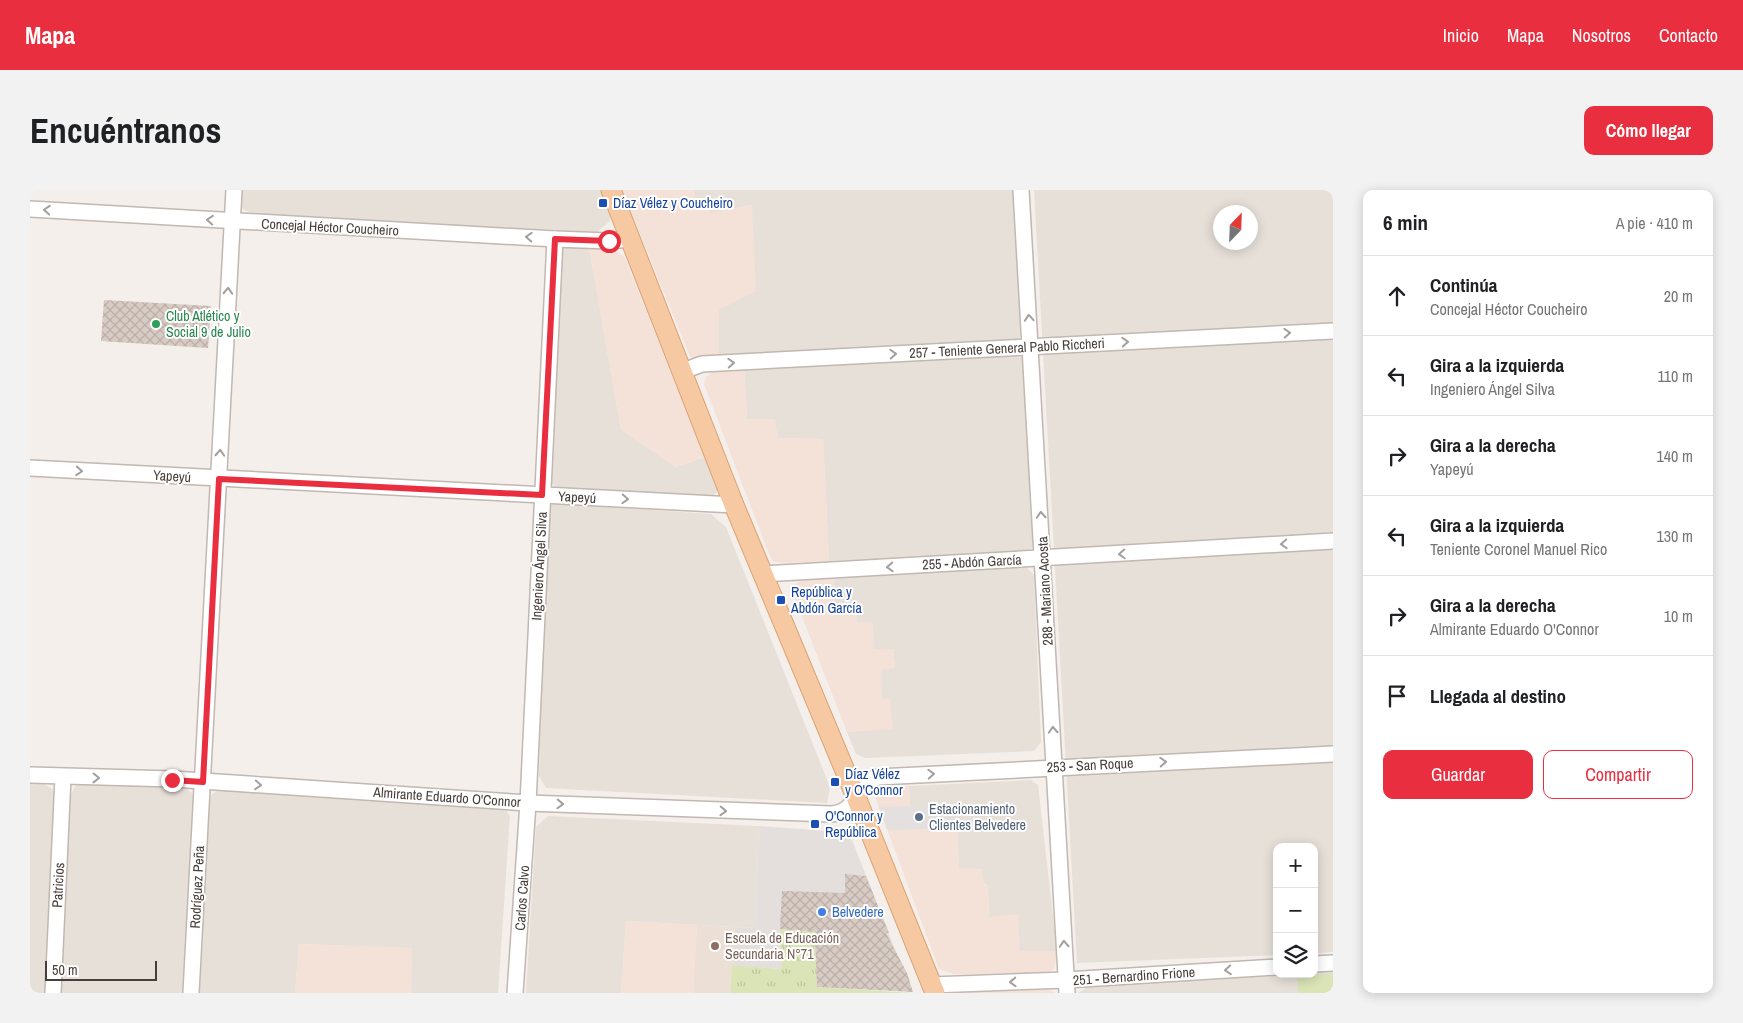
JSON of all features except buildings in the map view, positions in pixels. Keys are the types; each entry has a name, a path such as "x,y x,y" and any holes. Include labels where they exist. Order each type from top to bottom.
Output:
{"main road":[{"path":"611,190 734,505 856,797 933,989"}],"street":[{"name":"Rodríguez Peña","path":"191,993 234,190"},
{"name":"288 - Mariano Acosta","path":"1021,190 1066,987"},
{"name":"Concejal Héctor Coucheiro","path":"30,209 555,239 609,241 630,239"},
{"name":"Ingeniero Ángel Silva","path":"528,803 555,239"},
{"name":"257 - Teniente General Pablo Riccheri","path":"683,371 702,364 1333,331"},
{"name":"Yapeyú","path":"30,468 734,505"},
{"name":"255 - Abdón García","path":"762,574 1333,541"},
{"name":"253 - San Roque","path":"856,797 865,785 878,777 1333,754"},
{"name":"Almirante Eduardo O'Connor","path":"30,775 203,782 528,803 831,814 842,814 856,797"},
{"name":"Patricios","path":"53,993 63,777"},
{"name":"Carlos Calvo","path":"515,993 528,803"},
{"path":"1318,964 1333,963"},
{"name":"251 - Bernardino Frione","path":"933,989 1066,987 1273,966"}],"shaded area":[{"path":"241,190 601,190 611,215 609,222 597,232 254,215 240,207"},
{"path":"622,190 694,190 696,208 706,205 711,213 752,205 756,291 719,310 719,358 695,359 690,356"},
{"path":"694,190 1015,190 1024,329 1017,341 719,358 719,309 751,205 711,213 696,208"},
{"path":"1034,190 1333,190 1333,952 1318,953 1318,843 1273,843 1273,955 1077,963"},
{"path":"567,246 589,247 621,430 676,467 705,457 718,490 710,500 563,491 551,483 560,255 562,249"},
{"path":"589,247 615,250 625,258 705,457 676,467 621,430"},
{"path":"1017,353 1026,363 1032,548 1023,552 829,561 823,439 777,438 747,419 744,368"},
{"path":"744,368 747,419 775,419 778,438 823,439 829,561 780,563 773,561 769,554 704,384 706,377 714,370"},
{"path":"553,503 711,514 726,527 830,787 827,803 546,788 539,776 547,511"},
{"path":"1026,567 1034,575 1041,742 1034,751 865,758 856,754 847,732 893,728 882,698 881,669 895,667 893,649 874,649 872,623 857,622 835,608 834,575"},
{"path":"834,575 835,607 856,607 857,622 872,622 874,649 893,649 895,668 881,670 882,698 890,699 893,729 847,732 792,591 797,582"},
{"path":"1031,780 1038,785 1057,951 1020,951 989,918 988,886 959,869 956,805 910,807 909,786"},
{"path":"30,783 44,784 52,789 57,797 45,993 30,993"},
{"path":"77,783 187,789 192,793 195,800 185,993 59,993 71,794"},
{"path":"909,786 910,807 956,805 959,868 982,869 984,885 988,886 989,917 1018,914 1020,951 1057,951 1054,969 1049,973 954,974 939,969 874,794 877,789"},
{"path":"219,790 497,806 505,809 510,816 498,993 411,993 412,948 299,944 295,993 200,993 209,801 212,794"},
{"name":"Estacionamiento Clientes Belvedere","path":"956,805 957,828 887,830 879,807"},
{"path":"548,816 759,826 755,928 626,921 621,993 526,993 536,827"},
{"path":"759,826 842,832 852,840 897,955 781,929 782,969 732,965 735,927 755,928"},
{"path":"626,921 697,925 693,993 621,993"},
{"name":"Escuela de Educación Secundaria N°71","path":"697,925 735,927 730,993 693,993"},
{"path":"299,944 412,948 411,993 295,993"},
{"path":"1333,971 1333,993 1078,993 1091,985 1273,976 1273,978 1318,978 1318,972"},
{"path":"1042,987 1056,993 958,993"}],"green space":[{"path":"780,929 817,932 818,987 913,993 730,993 732,965 782,969"},
{"path":"1333,974 1333,993 1298,993 1297,978 1318,978 1318,975"}],"place":[{"name":"Díaz Vélez y Coucheiro","path":"603,203"},
{"name":"Club Atlético y Social 9 de Julio","path":"156,324"},
{"name":"República y Abdón García","path":"781,600"},
{"name":"Díaz Vélez y O'Connor","path":"835,782"},
{"name":"Estacionamiento Clientes Belvedere","path":"919,817"},
{"name":"O'Connor y República","path":"815,824"},
{"name":"Belvedere","path":"822,912"},
{"name":"Escuela de Educación Secundaria N°71","path":"715,946"}],"route":[{"path":"172,780 203,782 219,479 542,495 555,239 609,241"}]}
